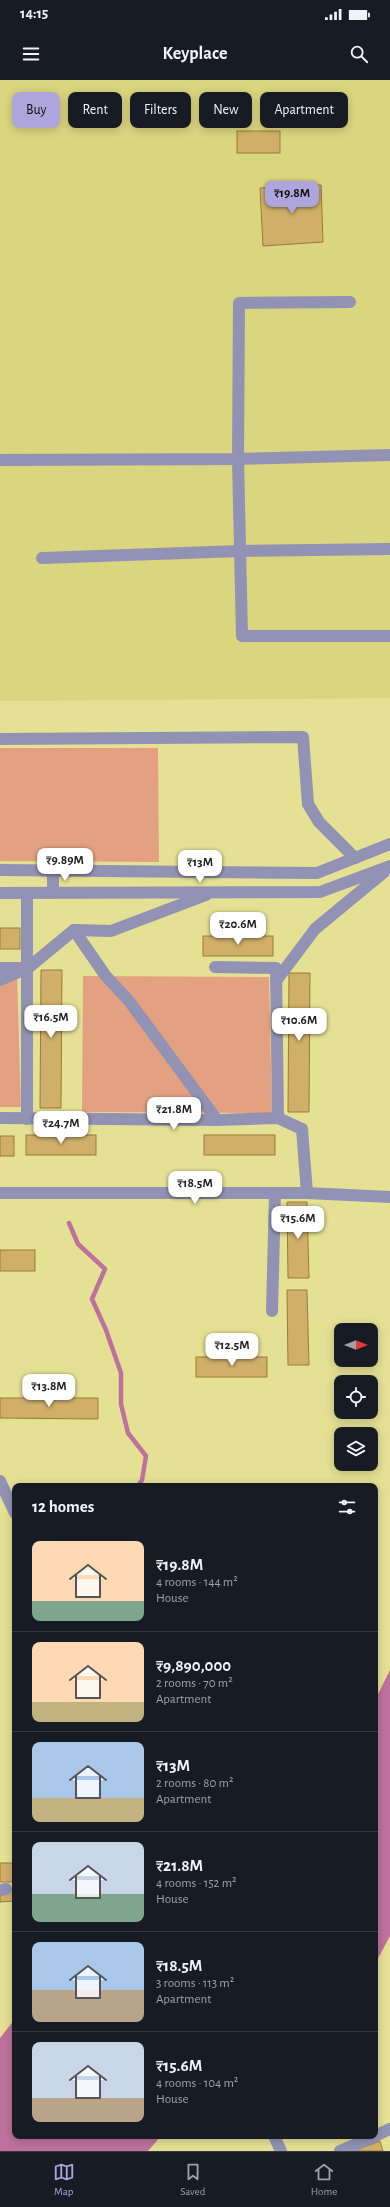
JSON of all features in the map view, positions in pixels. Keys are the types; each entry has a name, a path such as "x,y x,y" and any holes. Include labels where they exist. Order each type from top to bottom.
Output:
{"street":[{"path":"350,302 239,303 238,459 242,636 390,636"},
{"path":"0,460 238,459 390,455"},
{"path":"42,558 240,551 390,548"},
{"path":"0,739 303,737 308,804 319,822 355,858"},
{"path":"0,870 316,873 386,846 390,860"},
{"path":"0,893 320,892 390,866"},
{"path":"276,981 315,929 390,866"},
{"path":"53,870 53,894"},
{"path":"0,980 28,968 74,930 112,931 214,892"},
{"path":"27,894 27,1119"},
{"path":"74,930 105,975 129,1001 218,1120"},
{"path":"215,967 276,968 278,1118"},
{"path":"0,968 28,968"},
{"path":"0,1118 27,1119 54,1117 218,1120 278,1118 302,1129 307,1193"},
{"path":"0,1193 307,1193 390,1197"},
{"path":"272,1311 275,1193"},
{"path":"0,1481 12,1507"},
{"path":"378,2135 390,2129"},
{"path":"275,2139 280,2151"},
{"path":"340,2151 368,2139"}],"shaded area":[{"path":"0,80 390,80 390,698 0,701"},
{"path":"0,748 158,748 159,862 0,861"},
{"path":"0,974 17,974 21,1107 0,1107"},
{"path":"83,976 269,977 272,1113 82,1112"},
{"path":"390,1670 390,1936 378,1958 378,1694"},
{"path":"12,2023 12,2139 158,2139 148,2151 0,2151 0,2038"}],"building":[{"path":"237,131 280,131 280,153 237,153"},
{"path":"321,185 323,242 263,246 260,188"},
{"path":"0,928 20,928 20,949 0,949"},
{"path":"203,936 273,936 273,956 203,956"},
{"path":"41,970 62,970 61,1108 40,1108"},
{"path":"289,973 310,973 309,1112 288,1112"},
{"path":"26,1135 96,1135 96,1155 26,1155"},
{"path":"204,1135 275,1135 275,1155 204,1155"},
{"path":"0,1136 14,1136 14,1156 0,1156"},
{"path":"287,1202 307,1202 309,1278 288,1278"},
{"path":"0,1250 35,1250 35,1271 0,1271"},
{"path":"287,1290 307,1290 309,1365 288,1365"},
{"path":"196,1357 267,1357 267,1377 196,1377"},
{"path":"0,1398 98,1398 98,1419 0,1418"},
{"path":"0,1863 12,1863 12,1882 0,1882"},
{"path":"12,1890 12,1901 0,1902 0,1891"},
{"path":"380,2141 383,2151 353,2151"}],"waterway":[{"path":"69,1223 78,1244 105,1269 92,1299 106,1330 121,1373 121,1404 128,1433 146,1456 142,1480 140,1483"}]}
